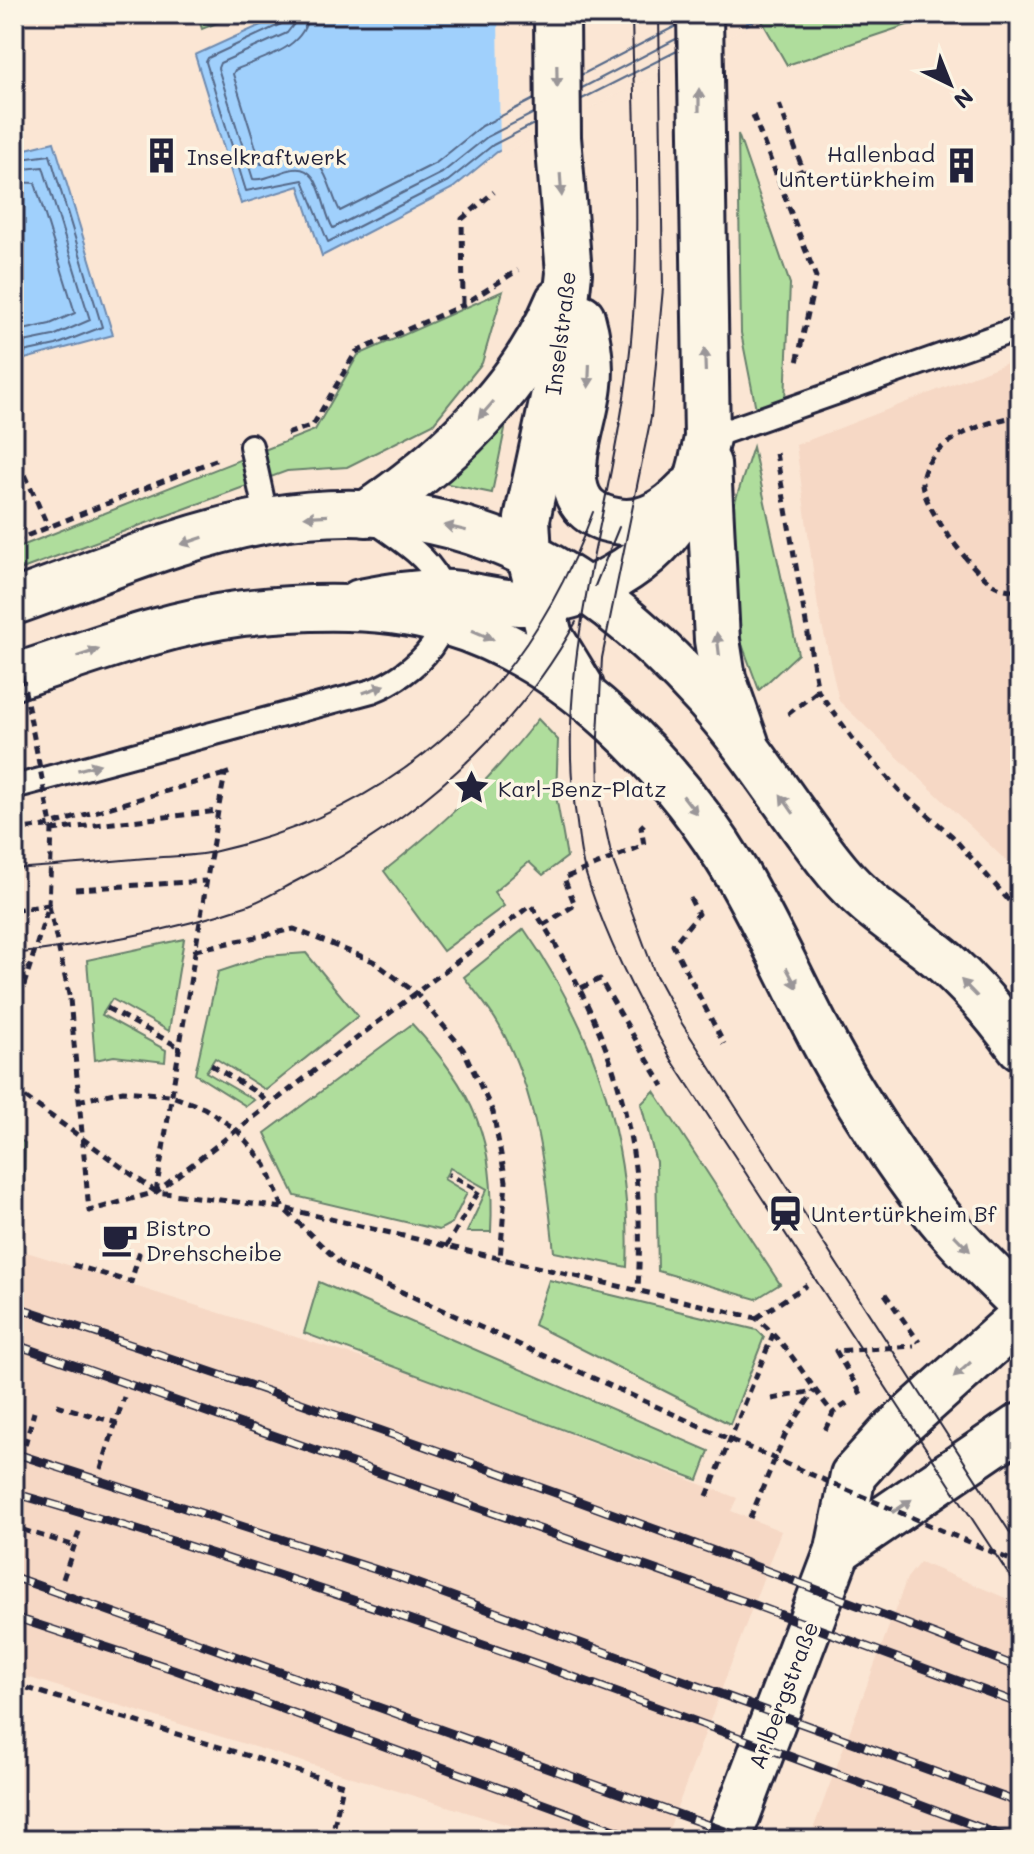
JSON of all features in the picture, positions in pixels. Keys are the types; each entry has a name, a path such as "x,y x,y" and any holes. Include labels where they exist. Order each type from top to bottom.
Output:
{"main road":[{"name":"Inselstraße","path":"557,14 558,137 567,252 558,375 527,519 529,554 538,601 558,650 597,708"},
{"path":"700,14 704,453 717,640 723,678 746,745"},
{"path":"567,252 590,359 590,384 572,478 578,499 584,507 602,517 640,520 674,503 704,453"},
{"path":"366,514 456,445 503,391 532,352 567,252"},
{"path":"14,677 133,638 208,619 322,609 411,614 443,607 538,601 590,589 631,566 663,538 684,509 704,453"},
{"path":"14,602 154,553 267,520 366,514 481,534 529,554 590,589 666,656 746,745 841,876 907,935 945,963 997,1016 1020,1047"},
{"path":"443,607 521,654 597,708 681,794 707,828 756,909 854,1094 947,1228 1020,1302"},
{"name":"Arlbergstraße","path":"728,1840 838,1550 853,1475 890,1434 1020,1318"},
{"path":"838,1550 1020,1426"}],"lane":[{"path":"704,453 786,413 1020,328"},
{"path":"251,446 267,520"},
{"path":"14,787 372,691 394,682 422,661 431,649 443,607 437,577 418,554 366,514"}],"path":[{"path":"779,104 803,170 779,181"},
{"path":"751,109 816,277 786,413 773,438 818,691 853,739 899,790 952,836 1020,913"},
{"path":"463,305 460,275 462,219 494,192"},
{"path":"14,541 251,446 313,425 356,352 463,305 567,252"},
{"path":"1020,416 975,428 954,438 932,458 922,479 923,495 984,577 996,586 1020,590"},
{"path":"14,449 48,527"},
{"path":"14,635 52,830 49,905 70,999 79,1137 89,1211 156,1192 531,905 581,988 606,1044 625,1103 642,1225 638,1288"},
{"path":"14,830 46,826 235,769"},
{"path":"156,1192 177,1046 225,774"},
{"path":"52,830 218,811"},
{"path":"75,889 206,881"},
{"path":"684,886 698,914 673,945 724,1044"},
{"path":"14,910 49,905"},
{"path":"14,1017 49,905"},
{"path":"195,950 294,929 373,961 416,993 463,1049 493,1112 506,1181 500,1260"},
{"path":"581,988 600,979 663,1086"},
{"path":"107,1008 177,1046"},
{"path":"211,1065 259,1094 269,1105"},
{"path":"14,1089 156,1192 283,1208 500,1260 638,1288 756,1318 774,1332 814,1391 833,1413 863,1393 836,1351 920,1345 885,1294"},
{"path":"78,1101 123,1091 169,1095 204,1108 237,1130 266,1165 283,1208 342,1265 731,1440 1020,1564"},
{"path":"446,1247 479,1191 448,1174"},
{"path":"73,1265 131,1282 139,1254 105,1244"},
{"path":"756,1318 807,1285"},
{"path":"707,1496 774,1332"},
{"path":"772,1399 814,1391"},
{"path":"750,1518 785,1435 814,1391"},
{"path":"101,1469 124,1397"},
{"path":"57,1405 117,1423"},
{"path":"25,1445 34,1412"},
{"path":"63,1579 80,1529"},
{"path":"23,1530 75,1546"},
{"path":"14,1684 343,1785 331,1840"}],"shaded area":[{"path":"1020,358 1020,874 839,701 818,607 796,445"},
{"path":"14,1248 416,1375 737,1498 731,1511 781,1531 665,1840 557,1840 14,1673"},
{"path":"920,1562 1020,1604 1020,1840 809,1840 907,1578"}],"green space":[{"path":"197,14 239,14 202,29"},
{"path":"781,14 940,14 787,65 762,21"},
{"path":"738,134 790,284 785,401 756,409 741,333"},
{"path":"503,291 482,363 433,424 347,467 287,471 14,572 14,549 315,430 358,355"},
{"path":"508,414 492,493 443,483"},
{"path":"753,447 798,654 759,690 733,620 731,514"},
{"path":"538,719 558,740 556,796 567,857 543,875 529,862 494,892 504,906 443,951 384,871 466,800"},
{"path":"524,929 570,1007 604,1089 616,1132 623,1176 627,1267 554,1252 538,1136 523,1080 500,1027 464,977"},
{"path":"184,939 169,1031 112,999 102,1015 166,1050 165,1062 114,1056 95,1060 87,960"},
{"path":"306,953 358,1016 266,1090 215,1058 206,1072 254,1100 246,1106 195,1074 218,972 266,956"},
{"path":"412,1024 451,1072 477,1119 489,1170 491,1232 467,1232 487,1189 450,1168 444,1179 467,1193 452,1223 439,1230 295,1196 265,1133"},
{"path":"654,1091 780,1284 756,1299 658,1271 656,1162 641,1104"},
{"path":"14,1136 25,1143 23,1208 14,1206"},
{"path":"549,1280 757,1330 764,1337 730,1424 534,1325"},
{"path":"319,1282 709,1451 698,1480 304,1333"}],"water":[{"path":"285,14 768,14 497,152 453,188 322,256 299,186 241,204 195,55"},
{"path":"54,142 113,335 14,362 14,152"}],"pier":[{"path":"498,14 746,14 746,28 500,155"}],"tram line":[{"path":"632,14 636,195 632,331 618,432 577,654 572,710 571,766 583,865 612,945 673,1062 1020,1592"},
{"path":"659,14 663,288 651,417 602,658 599,797 612,858 655,974 681,1022 1020,1548"},
{"path":"14,869 213,852 280,833 342,806 398,773 449,733 494,687 532,634 566,576 593,512"},
{"path":"595,586 619,527"},
{"path":"14,954 131,936 217,915 260,901 342,856 421,802 458,771 523,701 576,622"}],"railway":[{"path":"14,1306 520,1480 1020,1668"},
{"path":"14,1344 752,1604 1020,1704"},
{"path":"14,1453 396,1576 1020,1803"},
{"path":"14,1493 392,1613 1013,1840"},
{"path":"14,1577 750,1840"},
{"path":"14,1617 173,1669 642,1840"}],"place":[{"name":"Inselkraftwerk","path":"161,156"},
{"name":"Hallenbad Untertürkheim","path":"961,166"},
{"name":"Karl-Benz-Platz","path":"472,788"},
{"name":"Untertürkheim Bf","path":"785,1213"},
{"name":"Bistro Drehscheibe","path":"120,1240"}]}
